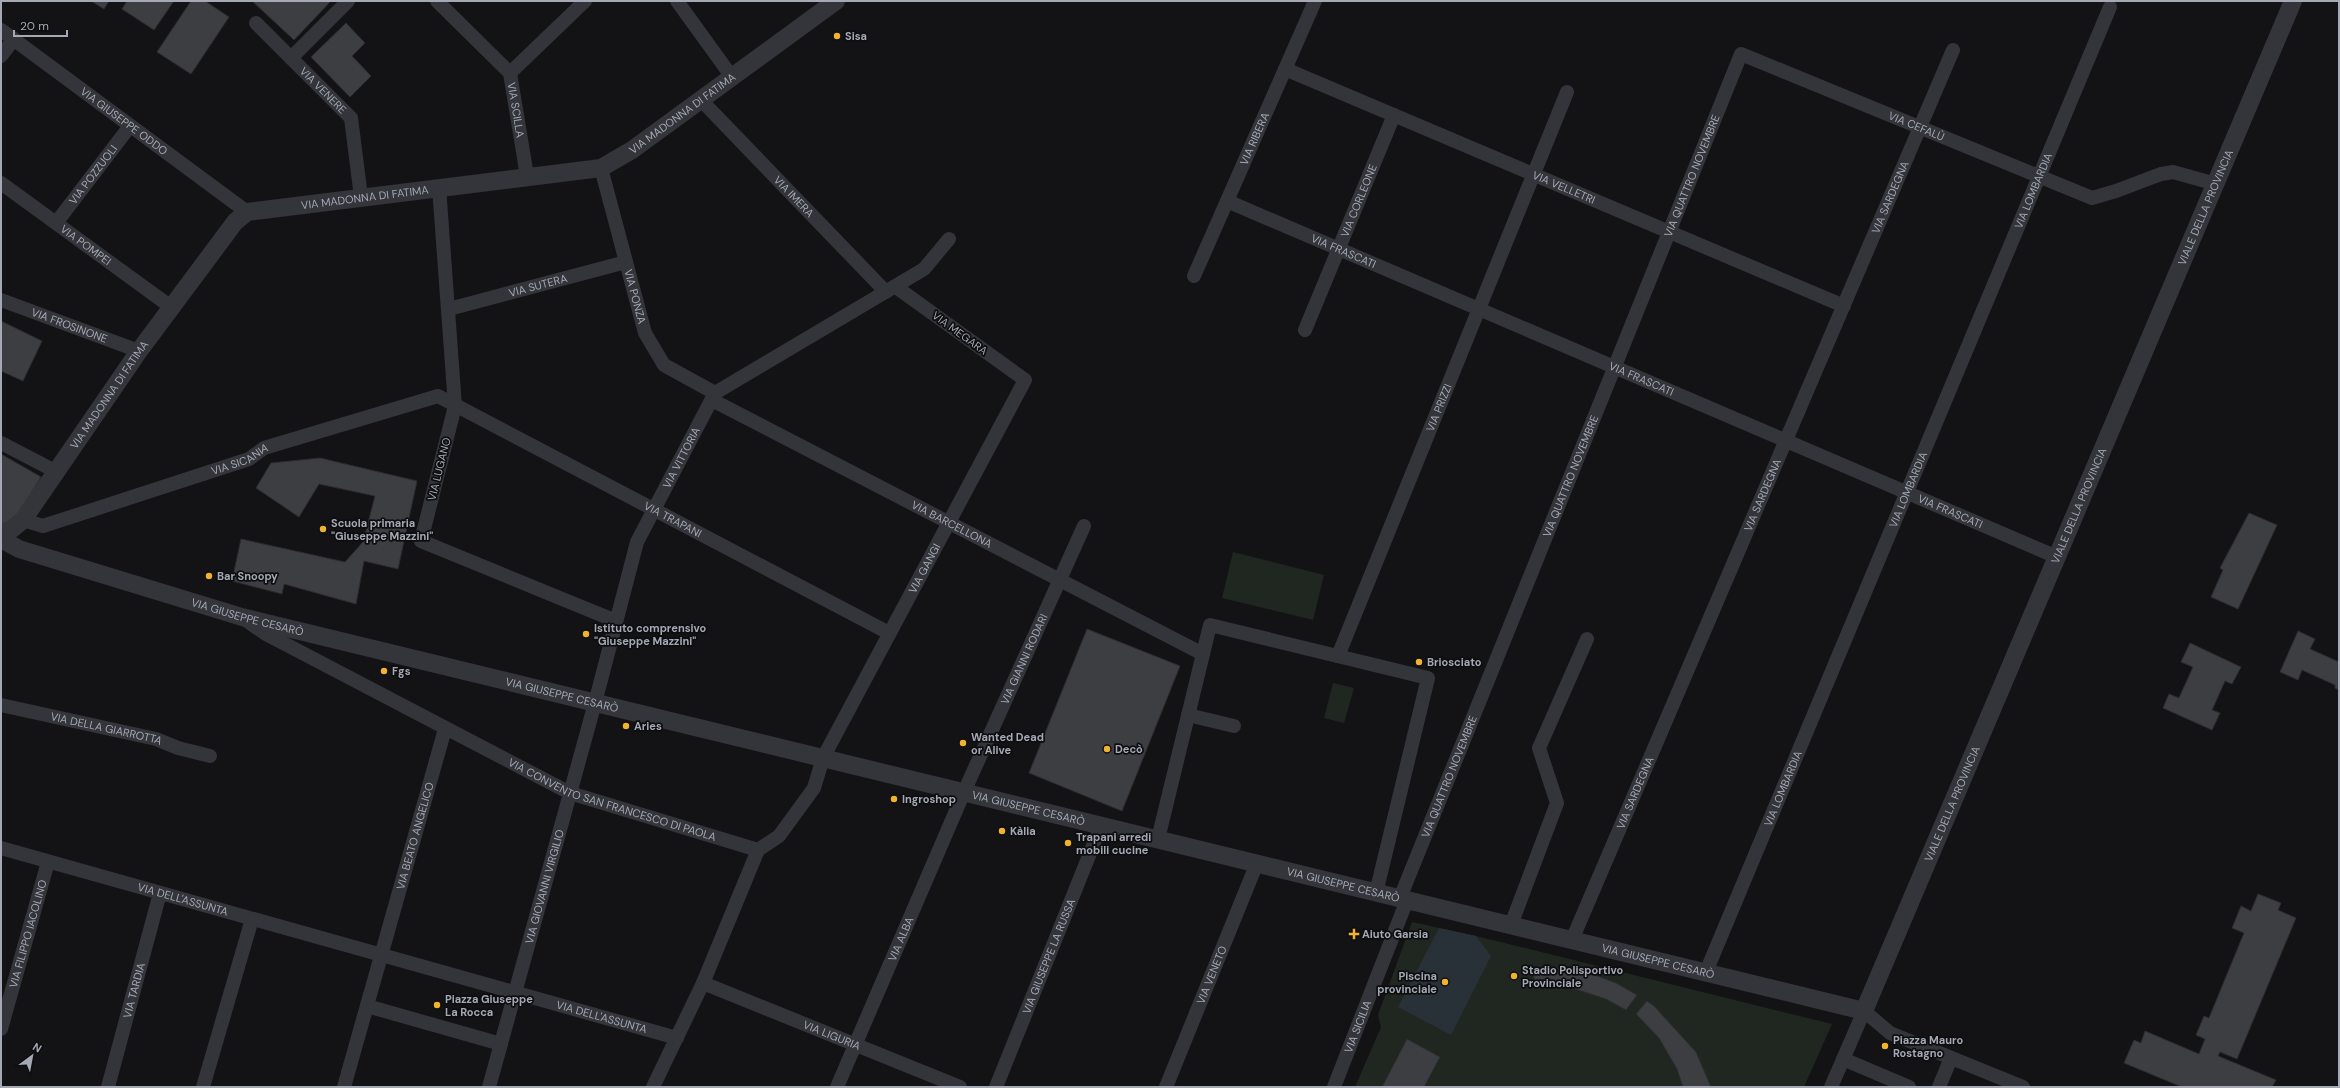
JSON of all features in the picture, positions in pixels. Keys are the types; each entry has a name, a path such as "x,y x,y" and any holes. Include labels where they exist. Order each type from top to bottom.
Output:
{"street":[{"path":"291,58 348,1"},
{"name":"VIA SCILLA","path":"437,1 510,73 527,176"},
{"path":"510,73 585,1"},
{"path":"677,1 732,77"},
{"name":"VIA MADONNA DI FATIMA","path":"1,533 12,529 23,520 55,471 171,307 235,222 247,212 601,168 632,150 836,1"},
{"name":"VIA RIBERA","path":"1194,276 1315,1"},
{"name":"VIALE DELLA PROVINCIA","path":"1864,1011 2293,1"},
{"name":"VIA LOMBARDIA","path":"1706,972 2110,7"},
{"name":"VIA VENERE","path":"256,23 351,118 361,197"},
{"name":"VIA GIUSEPPE ODDO","path":"1,30 247,212"},
{"path":"1,56 14,39"},
{"name":"VIA SARDEGNA","path":"1572,940 1953,50"},
{"name":"VIA CEFALÙ","path":"1741,54 2092,198 2116,191 2161,174 2173,172 2216,184"},
{"name":"VIA QUATTRO NOVEMBRE","path":"1404,899 1614,367 1741,54"},
{"name":"VIA VELLETRI","path":"1285,69 1844,306"},
{"name":"VIA PRIZZI","path":"1338,656 1567,92"},
{"name":"VIA IMERA","path":"701,100 891,290"},
{"name":"VIA CORLEONE","path":"1305,330 1394,116"},
{"name":"VIA POZZUOLI","path":"56,223 130,126"},
{"name":"VIA PONZA","path":"601,168 645,334 664,365 713,396"},
{"name":"VIA POMPEI","path":"1,183 171,307"},
{"name":"VIA LUGANO","path":"439,187 455,406 421,542 616,621"},
{"name":"VIA FRASCATI","path":"1227,201 2057,557"},
{"path":"713,396 924,269 949,239"},
{"name":"VIA SUTERA","path":"449,309 626,262"},
{"name":"VIA MEGARA","path":"891,290 1025,380"},
{"name":"VIA FROSINONE","path":"1,300 139,351"},
{"name":"VIA GANGI","path":"758,850 779,836 814,788 823,758 1025,380"},
{"name":"VIA SICANIA","path":"23,520 43,526 249,458 264,448 438,396 455,406"},
{"name":"VIA VITTORIA","path":"570,793 637,542 713,396"},
{"name":"VIA BARCELLONA","path":"713,396 949,522 1197,651"},
{"name":"VIA TRAPANI","path":"455,406 890,633"},
{"path":"1,443 55,471"},
{"name":"VIA GIANNI RODARI","path":"964,792 1084,526"},
{"name":"VIA GIUSEPPE CESARÒ","path":"1,539 19,549 242,617 1864,1011 1890,1033 2023,1087"},
{"name":"VIA CONVENTO SAN FRANCESCO DI PAOLA","path":"242,617 266,634 445,729 570,793 758,850"},
{"path":"1158,839 1188,715 1197,651 1210,625 1338,656 1428,678 1376,892"},
{"path":"1510,925 1557,803 1539,748 1587,639"},
{"name":"VIA DELLA GIARROTTA","path":"1,705 156,740 178,748 210,756"},
{"path":"1188,715 1234,726"},
{"name":"VIA BEATO ANGELICO","path":"365,1012 445,729"},
{"name":"VIA ALBA","path":"837,1087 964,792"},
{"name":"VIA GIOVANNI VIRGILIO","path":"499,1050 520,990 570,793"},
{"name":"VIA GIUSEPPE LA RUSSA","path":"996,1087 1101,826"},
{"name":"VIA DELL'ASSUNTA","path":"1,848 364,951 383,949 677,1038"},
{"path":"653,1087 703,983 758,850"},
{"name":"VIA FILIPPO IACOLINO","path":"1,1029 48,862"},
{"name":"VIA VENETO","path":"1166,1087 1257,863"},
{"name":"VIA TARDIA","path":"108,1087 160,893"},
{"name":"VIA SICILIA","path":"1334,1087 1404,899"},
{"path":"203,1087 252,919"},
{"name":"VIA LIGURIA","path":"703,983 960,1087"},
{"path":"1831,1087 1864,1011"},
{"path":"344,1087 365,1012 499,1050 489,1087"},
{"path":"1939,1087 1951,1058"},
{"path":"1843,1059 1909,1087"}],"shaded area":[{"path":"1233,552 1324,575 1313,620 1222,598"},
{"path":"1333,683 1354,688 1344,723 1324,718"},
{"name":"Stadio Polisportivo Provinciale","path":"1412,922 1476,936 1832,1024 1804,1087 1355,1087 1381,1027 1378,1015"},
{"name":"Piscina provinciale","path":"1439,928 1476,936 1491,956 1451,1035 1398,1007"}],"building":[{"path":"91,1 109,1 104,9"},
{"path":"127,1 174,1 154,30 122,9"},
{"path":"191,1 205,1 229,17 191,74 157,52"},
{"path":"252,1 331,1 294,40"},
{"path":"346,23 365,43 352,56 371,76 350,97 311,57"},
{"path":"1,321 42,341 23,381 1,371"},
{"path":"1,454 41,477 10,528 1,526"},
{"path":"320,458 417,481 398,569 364,561 356,604 284,584 282,594 232,581 241,539 345,562 363,542 375,496 319,484 299,517 256,488 271,463"},
{"path":"2249,513 2277,525 2238,609 2211,597 2223,570 2220,568"},
{"path":"1087,629 1180,666 1122,811 1029,773"},
{"path":"2298,631 2315,639 2310,649 2339,662 2339,690 2335,688 2335,685 2302,670 2298,680 2280,672"},
{"path":"2190,643 2241,667 2232,684 2225,681 2212,710 2220,713 2212,730 2163,708 2169,694 2179,698 2193,667 2181,662"},
{"path":"2258,894 2281,903 2278,910 2296,918 2237,1059 2220,1052 2218,1056 2276,1080 2272,1087 2182,1087 2124,1063 2134,1040 2141,1043 2145,1031 2199,1054 2205,1039 2196,1035 2204,1016 2209,1018 2244,933 2232,928 2241,906 2251,911"},
{"path":"1556,968 1597,976 1616,983 1637,995 1626,1010 1606,999 1572,988 1534,986 1534,970"},
{"path":"1647,1001 1654,1006 1696,1052 1711,1087 1683,1087 1677,1069 1659,1038 1636,1014"},
{"path":"1407,1039 1440,1057 1424,1087 1382,1087"}],"place":[{"name":"Sisa","path":"837,36"},
{"name":"Scuola primaria \"Giuseppe Mazzini\"","path":"323,529"},
{"name":"Bar Snoopy","path":"209,576"},
{"name":"Istituto comprensivo \"Giuseppe Mazzini\"","path":"586,634"},
{"name":"Briosciato","path":"1419,662"},
{"name":"Fgs","path":"384,671"},
{"name":"Aries","path":"626,726"},
{"name":"Wanted Dead or Alive","path":"963,743"},
{"name":"Decò","path":"1107,749"},
{"name":"Ingroshop","path":"894,799"},
{"name":"Kàlia","path":"1002,831"},
{"name":"Trapani arredi mobili cucine","path":"1068,843"},
{"name":"Aiuto Garsia","path":"1354,934"},
{"name":"Stadio Polisportivo Provinciale","path":"1514,976"},
{"name":"Piscina provinciale","path":"1445,982"},
{"name":"Piazza Giuseppe La Rocca","path":"437,1005"},
{"name":"Piazza Mauro Rostagno","path":"1885,1046"}]}
